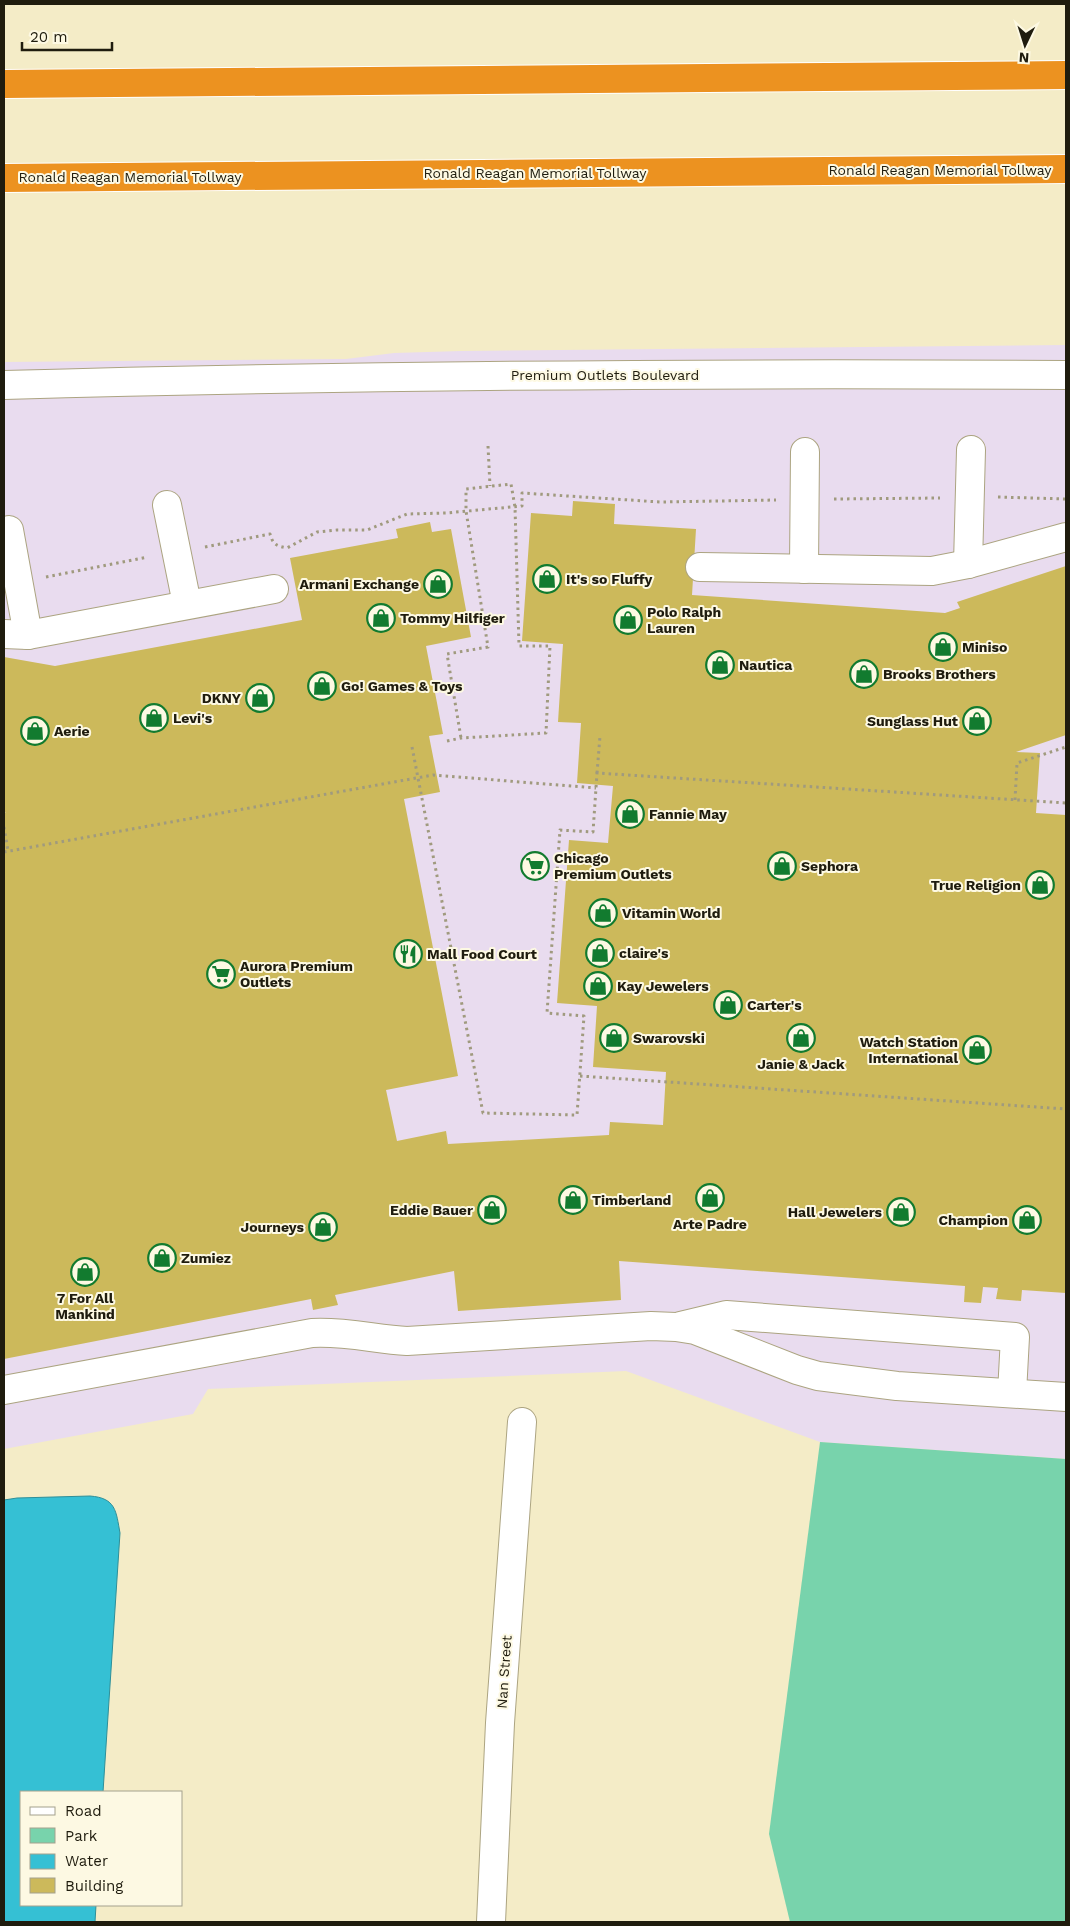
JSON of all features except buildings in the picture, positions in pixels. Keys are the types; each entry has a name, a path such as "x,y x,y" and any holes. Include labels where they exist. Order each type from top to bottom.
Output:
{"highway":[{"path":"4,84 1066,75"},
{"name":"Ronald Reagan Memorial Tollway","path":"4,178 1066,169"}],"street":[{"name":"Premium Outlets Boulevard","path":"4,386 145,381 606,375 1066,375"},
{"path":"968,564 971,450"},
{"path":"804,569 805,452"},
{"path":"168,505 187,604"},
{"path":"9,530 16,634 274,589"},
{"path":"700,567 932,571 968,564 1066,537"},
{"path":"676,1327 726,1315 1015,1337 1012,1394"},
{"path":"4,1390 312,1332 329,1332 407,1341 651,1326 695,1330 797,1370 818,1376 897,1386 1066,1397"},
{"name":"Nan Street","path":"491,1922 500,1723 522,1422"}],"path":[{"path":"488,446 490,486"},
{"path":"447,741 461,738 546,733 550,646 519,646 515,507 511,484 466,489 466,511 488,647 447,654 461,738"},
{"path":"197,548 270,534 272,542 277,546 287,548 317,532 325,530 367,530 407,514 522,506 522,493 660,502 777,500"},
{"path":"990,497 1066,499"},
{"path":"826,499 942,498"},
{"path":"45,577 150,556"},
{"path":"412,747 483,1113 577,1115 584,1016 547,1013 560,830 593,832 600,736"},
{"path":"1015,800 1017,762 1066,747"},
{"path":"598,773 1066,803"},
{"path":"4,827 6,852 433,775 596,788"},
{"path":"580,1076 1066,1109"}],"shaded area":[{"name":"Chicago Premium Outlets","path":"1066,345 1066,1459 820,1442 626,1371 208,1389 193,1414 4,1449 4,362 346,359 394,353 461,351"}],"green space":[{"path":"820,1442 1066,1459 1066,1922 790,1922 769,1834"}],"water":[{"path":"99,1497 110,1503 116,1512 120,1533 103,1791 20,1791 20,1906 96,1906 95,1922 4,1922 4,1500 17,1498"}],"place":[{"name":"It's so Fluffy","path":"547,579"},
{"name":"Armani Exchange","path":"438,584"},
{"name":"Tommy Hilfiger","path":"381,618"},
{"name":"Polo Ralph Lauren","path":"628,620"},
{"name":"Miniso","path":"943,647"},
{"name":"Nautica","path":"720,665"},
{"name":"Brooks Brothers","path":"864,674"},
{"name":"Go! Games & Toys","path":"322,686"},
{"name":"DKNY","path":"260,698"},
{"name":"Levi's","path":"154,718"},
{"name":"Sunglass Hut","path":"977,721"},
{"name":"Aerie","path":"35,731"},
{"name":"Fannie May","path":"630,814"},
{"name":"Chicago Premium Outlets","path":"535,866"},
{"name":"Sephora","path":"782,866"},
{"name":"True Religion","path":"1040,885"},
{"name":"Vitamin World","path":"603,913"},
{"name":"claire's","path":"600,953"},
{"name":"Mall Food Court","path":"408,954"},
{"name":"Aurora Premium Outlets","path":"221,974"},
{"name":"Kay Jewelers","path":"598,986"},
{"name":"Carter's","path":"728,1005"},
{"name":"Swarovski","path":"614,1038"},
{"name":"Janie & Jack","path":"801,1038"},
{"name":"Watch Station International","path":"977,1050"},
{"name":"Arte Padre","path":"710,1198"},
{"name":"Timberland","path":"573,1200"},
{"name":"Eddie Bauer","path":"492,1210"},
{"name":"Hall Jewelers","path":"901,1212"},
{"name":"Champion","path":"1027,1220"},
{"name":"Journeys","path":"323,1227"},
{"name":"Zumiez","path":"162,1258"},
{"name":"7 For All Mankind","path":"85,1272"}]}
